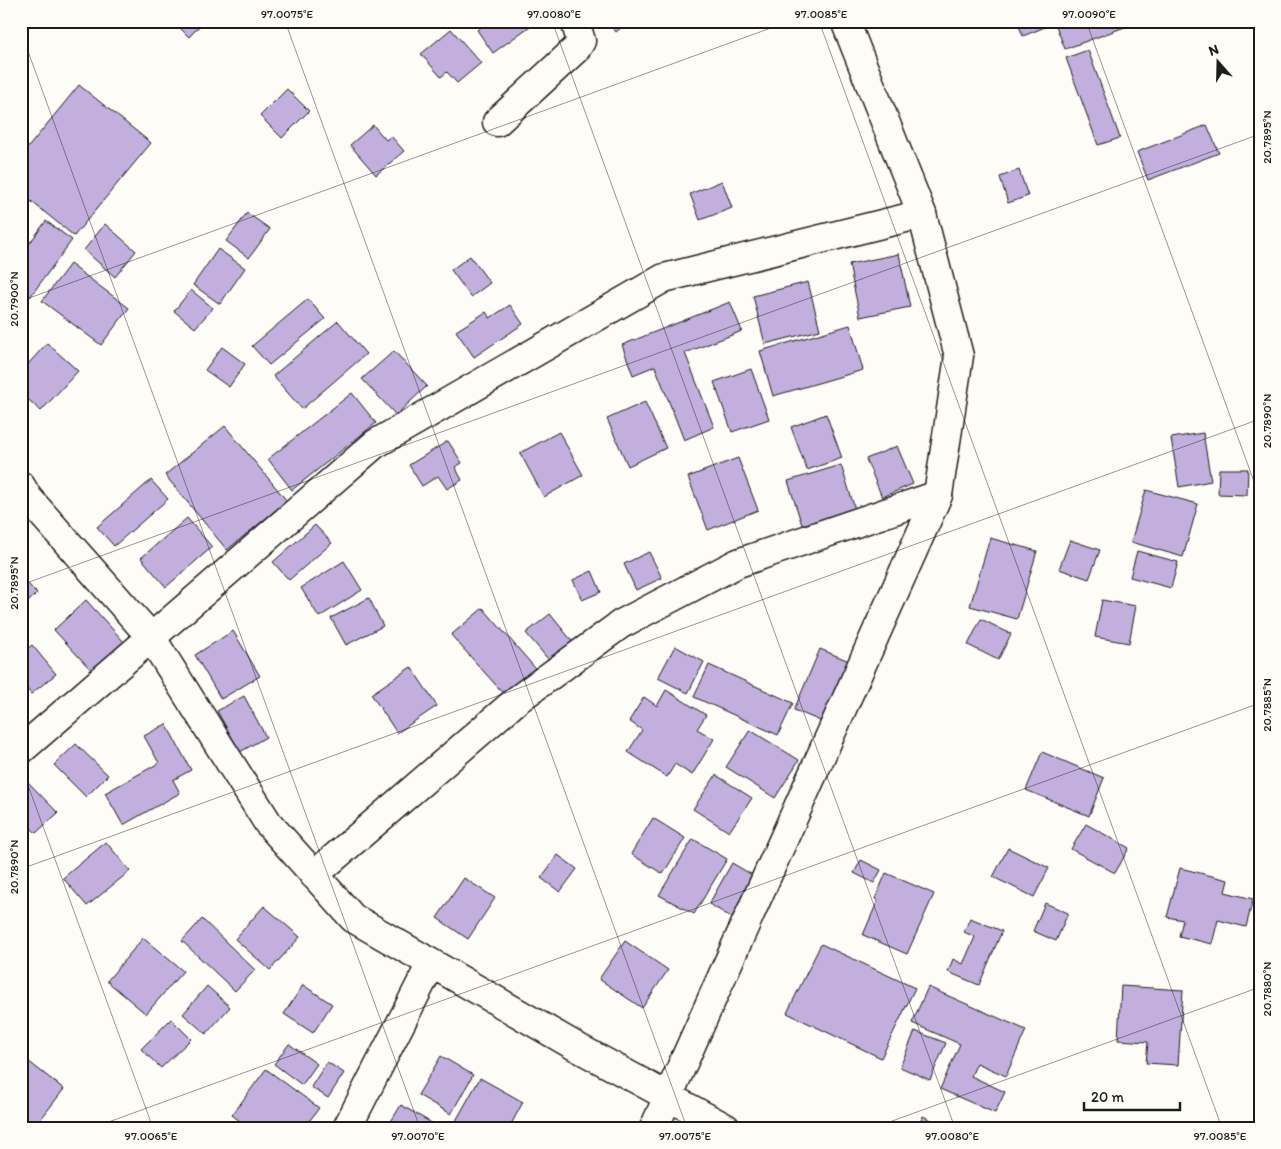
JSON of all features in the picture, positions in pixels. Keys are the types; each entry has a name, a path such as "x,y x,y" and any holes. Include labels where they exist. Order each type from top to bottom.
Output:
{"street":[{"path":"497,122 576,49 581,41 575,21"},
{"path":"654,1128 938,495 959,356 922,214 846,21"},
{"path":"21,750 375,444 664,278 922,214"},
{"path":"314,875 517,700 621,624 738,563 938,495"},
{"path":"23,497 151,637 268,824 352,918 667,1098 726,1128"},
{"path":"347,1128 431,964"}],"building":[{"path":"173,21 204,21 189,37"},
{"path":"489,21 531,21 533,24 493,53 477,30"},
{"path":"607,21 629,21 616,32"},
{"path":"1017,21 1141,21 1065,49 1055,23 1023,36"},
{"path":"1253,21 1260,21 1260,42"},
{"path":"451,29 481,63 457,83 447,72 441,77 421,54"},
{"path":"1088,50 1120,138 1098,145 1066,58"},
{"path":"79,85 151,143 74,236 21,193 21,156"},
{"path":"287,89 309,111 282,138 260,116"},
{"path":"373,125 386,140 391,136 404,151 376,175 350,145"},
{"path":"1207,125 1219,153 1148,180 1137,152"},
{"path":"1019,170 1028,196 1008,203 1000,177"},
{"path":"722,181 732,208 700,220 690,194"},
{"path":"247,213 270,229 249,258 226,241"},
{"path":"46,221 72,240 30,297 21,290 21,255"},
{"path":"105,224 136,251 115,277 84,250"},
{"path":"218,249 245,268 220,304 193,285"},
{"path":"899,254 910,307 860,317 849,264"},
{"path":"470,256 490,283 471,297 451,270"},
{"path":"70,264 129,308 101,345 42,301"},
{"path":"808,282 820,330 765,344 753,296"},
{"path":"191,290 213,308 195,328 174,311"},
{"path":"308,299 325,319 269,365 252,346"},
{"path":"730,302 742,331 685,353 714,427 684,440 655,366 633,375 622,345"},
{"path":"510,305 523,324 474,357 456,331 486,312 490,318"},
{"path":"338,321 366,354 302,409 273,376"},
{"path":"850,325 863,370 773,396 760,351"},
{"path":"47,343 78,371 41,411 21,393 21,372"},
{"path":"222,347 245,364 229,387 205,370"},
{"path":"394,351 427,386 396,415 362,379"},
{"path":"751,369 769,419 732,432 714,382"},
{"path":"352,393 376,423 292,490 268,459"},
{"path":"645,402 666,448 628,466 607,419"},
{"path":"826,414 842,458 807,470 791,427"},
{"path":"225,426 287,501 227,550 165,475"},
{"path":"559,432 583,475 544,497 520,453"},
{"path":"1203,433 1211,481 1179,487 1171,438"},
{"path":"448,441 462,463 455,467 462,480 447,489 438,476 422,486 409,465"},
{"path":"897,446 913,484 882,497 866,459"},
{"path":"738,458 758,510 708,530 688,477"},
{"path":"841,465 855,509 802,525 788,481"},
{"path":"1219,469 1248,469 1247,495 1218,494"},
{"path":"151,480 168,499 114,546 97,527"},
{"path":"1146,490 1198,504 1183,557 1131,542"},
{"path":"187,518 212,547 166,587 141,558"},
{"path":"315,525 332,543 289,580 273,562"},
{"path":"990,538 1037,551 1017,619 970,606"},
{"path":"1070,540 1100,550 1089,579 1059,569"},
{"path":"1137,551 1178,562 1171,588 1130,577"},
{"path":"649,552 662,578 636,590 624,564"},
{"path":"344,561 362,590 319,617 301,588"},
{"path":"592,571 601,592 582,600 573,580"},
{"path":"25,581 37,593 21,609 21,585"},
{"path":"369,598 383,626 346,645 331,618"},
{"path":"86,600 124,642 92,671 54,630"},
{"path":"1102,600 1136,606 1129,643 1095,637"},
{"path":"483,608 535,668 504,694 451,635"},
{"path":"550,614 576,646 553,665 526,633"},
{"path":"981,619 1011,634 998,660 968,645"},
{"path":"233,631 260,676 221,699 195,655"},
{"path":"32,645 56,674 31,694 21,681 21,654"},
{"path":"675,646 704,662 688,693 658,678"},
{"path":"820,649 849,661 823,722 794,710"},
{"path":"1260,652 1260,665 1256,663"},
{"path":"709,665 793,703 778,735 694,697"},
{"path":"411,667 437,706 397,733 371,694"},
{"path":"666,690 706,715 697,729 714,739 692,775 675,764 667,777 628,752 642,730 629,721 644,697 657,706"},
{"path":"244,696 266,737 240,752 217,711"},
{"path":"21,700 27,706 21,711"},
{"path":"166,724 191,770 173,780 180,793 123,825 105,793 159,763 144,736"},
{"path":"750,730 799,760 775,798 726,767"},
{"path":"76,744 108,775 86,797 54,765"},
{"path":"1042,752 1104,778 1089,816 1026,790"},
{"path":"716,775 752,798 729,832 693,809"},
{"path":"27,781 58,813 36,833 21,818 21,786"},
{"path":"653,818 685,838 663,874 631,854"},
{"path":"1086,824 1129,848 1115,873 1071,849"},
{"path":"693,839 727,859 694,914 659,895"},
{"path":"106,842 130,871 87,906 63,878"},
{"path":"1008,848 1049,868 1034,897 993,877"},
{"path":"558,855 577,869 560,892 541,878"},
{"path":"861,860 881,870 874,883 854,873"},
{"path":"732,863 759,879 736,920 709,904"},
{"path":"1180,868 1228,880 1225,892 1253,899 1246,927 1218,920 1212,944 1179,936 1183,920 1167,917"},
{"path":"886,873 934,894 907,954 863,935 878,900 875,899"},
{"path":"464,878 495,898 468,939 437,918"},
{"path":"1045,903 1068,913 1056,941 1033,931"},
{"path":"264,906 300,937 270,970 235,939"},
{"path":"970,918 1002,931 979,985 948,972 953,959 963,964 975,937 964,932"},
{"path":"202,919 255,970 235,991 182,941"},
{"path":"143,938 183,971 146,1014 107,981"},
{"path":"625,941 668,970 642,1008 599,979"},
{"path":"821,944 915,988 881,1058 787,1013"},
{"path":"303,985 332,1004 313,1033 284,1014"},
{"path":"207,986 230,1007 206,1034 183,1014"},
{"path":"1121,986 1183,990 1178,1065 1146,1063 1148,1042 1118,1040"},
{"path":"928,987 1026,1030 1006,1076 977,1063 971,1076 1005,1092 995,1113 940,1089 960,1044 912,1023"},
{"path":"171,1019 191,1039 161,1068 141,1049"},
{"path":"915,1031 946,1043 930,1080 900,1067"},
{"path":"289,1044 317,1064 302,1085 274,1064"},
{"path":"441,1056 473,1075 451,1114 418,1095"},
{"path":"24,1058 64,1089 34,1128 25,1128 21,1125 21,1062"},
{"path":"327,1062 344,1073 328,1098 311,1087"},
{"path":"266,1069 319,1108 304,1128 249,1128 232,1115"},
{"path":"480,1078 523,1102 509,1128 456,1128 453,1126"},
{"path":"401,1105 440,1128 387,1128"},
{"path":"923,1116 947,1128 917,1128"}]}
